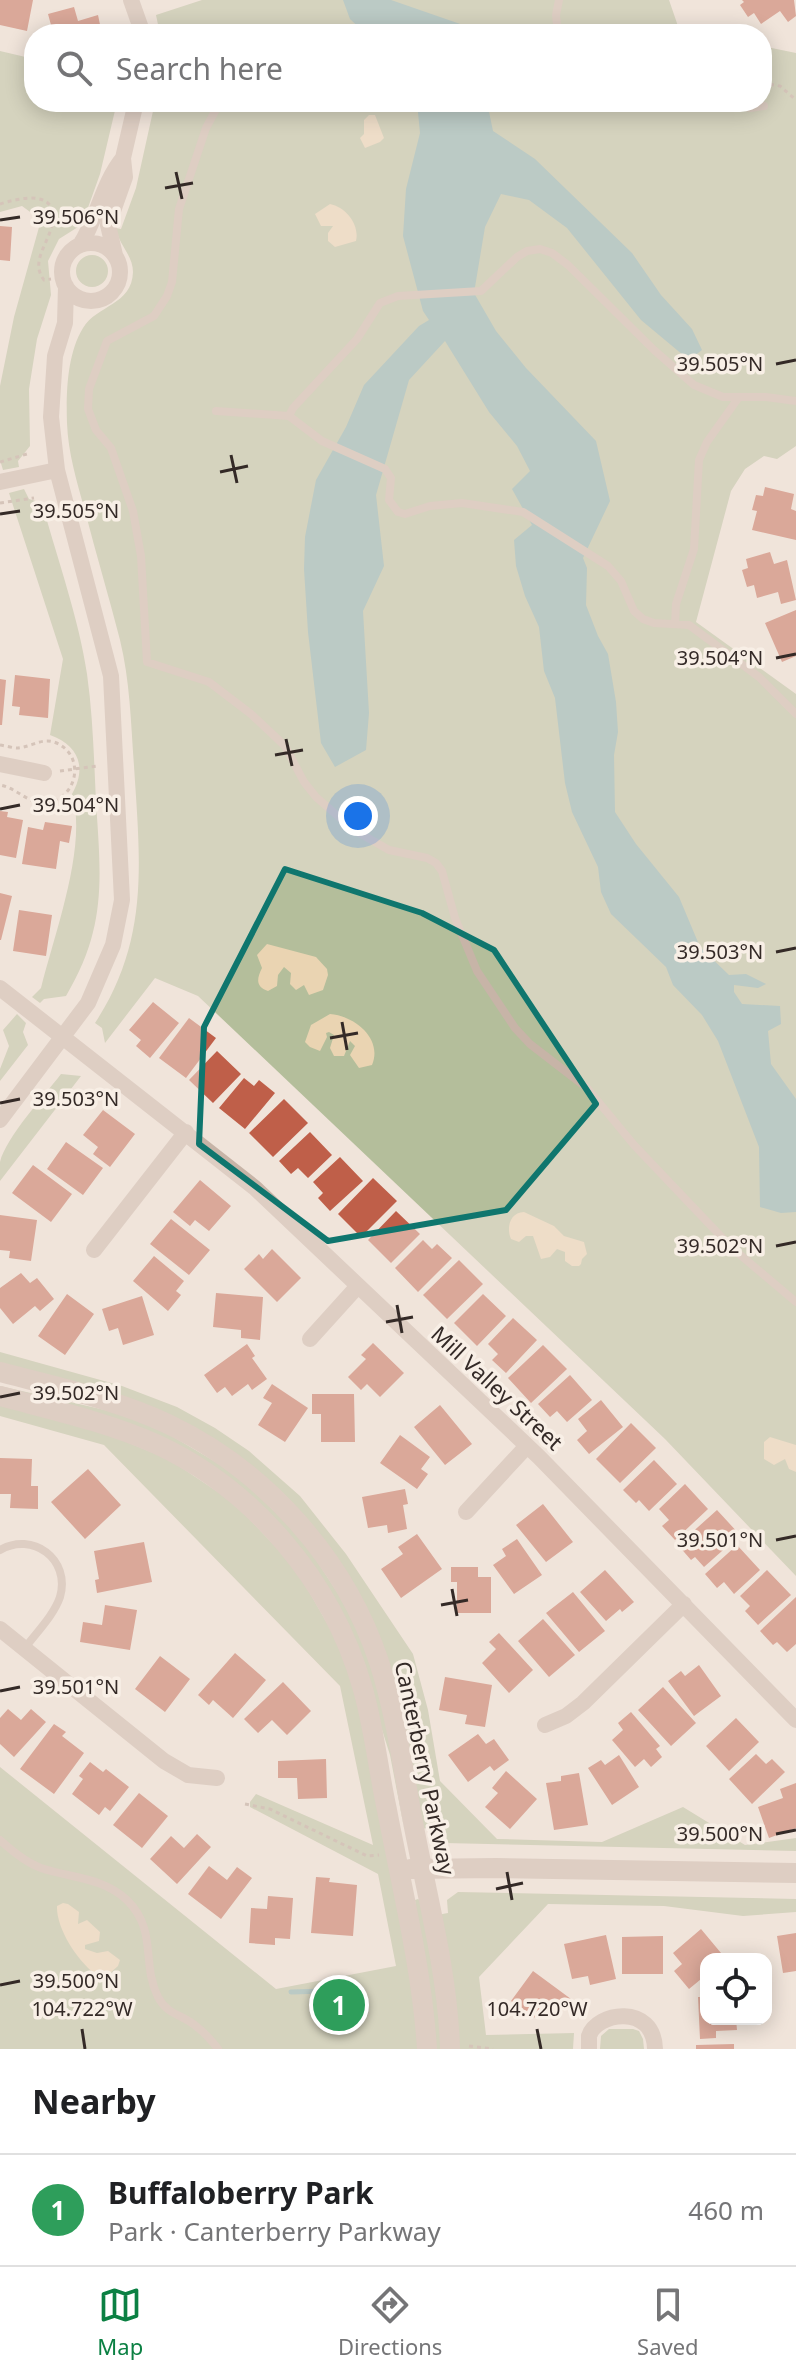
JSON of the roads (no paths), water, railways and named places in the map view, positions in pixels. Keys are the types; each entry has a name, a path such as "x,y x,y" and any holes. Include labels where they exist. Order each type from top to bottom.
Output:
{"street":[{"path":"131,0 139,24"},
{"path":"65,323 115,290 119,282 119,263 108,225 125,177 123,158 134,112"},
{"path":"0,1120 84,1010 103,973 118,929 123,886 111,676 57,470 51,389 55,356 65,323 58,283 62,267 68,254 80,245 111,172 123,158"},
{"path":"80,245 100,244 115,255"},
{"path":"58,283 80,299 99,301"},
{"path":"0,482 57,470"},
{"path":"0,764 44,773"},
{"name":"Mill Valley Street","path":"0,988 255,1188 527,1446 796,1720"},
{"path":"94,1250 186,1132"},
{"path":"310,1339 357,1287"},
{"name":"Canterberry Parkway","path":"0,1372 122,1406 182,1431 225,1457 285,1508 337,1574 379,1661 393,1717 448,2014 458,2047"},
{"name":"Canterberry Parkway","path":"0,1396 121,1430 174,1454 206,1473 239,1498 286,1545 322,1596 363,1687 399,1871 423,2007 427,2049"},
{"path":"466,1512 527,1446"},
{"path":"545,1725 566,1716 583,1703 684,1604"},
{"path":"0,1629 178,1770 188,1775 217,1778"},
{"path":"399,1871 422,1868 796,1873"},
{"path":"589,2049 589,2036 595,2026 613,2018 635,2017 653,2032 655,2049"}],"lane":[{"path":"557,24 559,0"},
{"path":"215,112 206,128 179,209 172,282 167,296 154,316 107,341 88,395 89,416 111,448 133,511 141,556 147,662 209,682 251,714 285,746 304,782 328,810 366,838 389,850 427,858 436,863 442,871 455,918 477,971 515,1028 530,1044 587,1088 634,1145 732,1248 796,1302"},
{"path":"289,416 357,339 380,303 387,298 478,291 527,251 540,249 552,253 568,265 694,385 723,397 796,401"},
{"path":"675,624 676,604 694,549 699,460 707,442 739,397"},
{"path":"216,411 289,416 333,447 385,469 391,478 389,500 398,512 405,514 430,506 462,503 523,512 615,573 634,611 643,619 654,623 689,625 759,677 796,714"},
{"path":"0,1550 21,1543 39,1547 50,1554 60,1571 58,1601 25,1648"},
{"path":"0,1840 24,1860 40,1868 98,1883 127,1900 145,1926 150,1975 164,2006 197,2026 218,2049"}],"water":[{"path":"343,0 391,0 460,24 355,24 350,19"},
{"path":"418,112 489,112 493,131 535,159 632,253 661,295 692,329 702,350 689,360 641,320 567,228 529,200 501,194 485,227 474,293 496,331 526,368 596,441 610,501 583,558 587,568 586,605 608,654 616,702 615,812 636,844 679,897 700,947 729,975 746,974 766,984 758,988 734,985 734,992 742,1004 780,1006 781,1024 768,1031 771,1064 796,1099 796,1212 781,1213 760,1207 759,1147 718,1041 702,1015 673,985 666,967 611,914 601,892 598,867 572,812 565,783 555,698 544,671 539,627 516,566 514,540 532,525 512,489 530,471 517,446 489,412 445,341 409,380 376,495 384,566 363,611 369,713 366,750 335,767 321,743 308,632 305,537 316,480 346,427 364,385 419,326 429,320 423,311 403,236 406,189 420,133"}],"waterway":[{"path":"291,1992 360,1990 365,1996"}],"place":[{"name":"Buffaloberry Park","path":"339,2005"}]}
